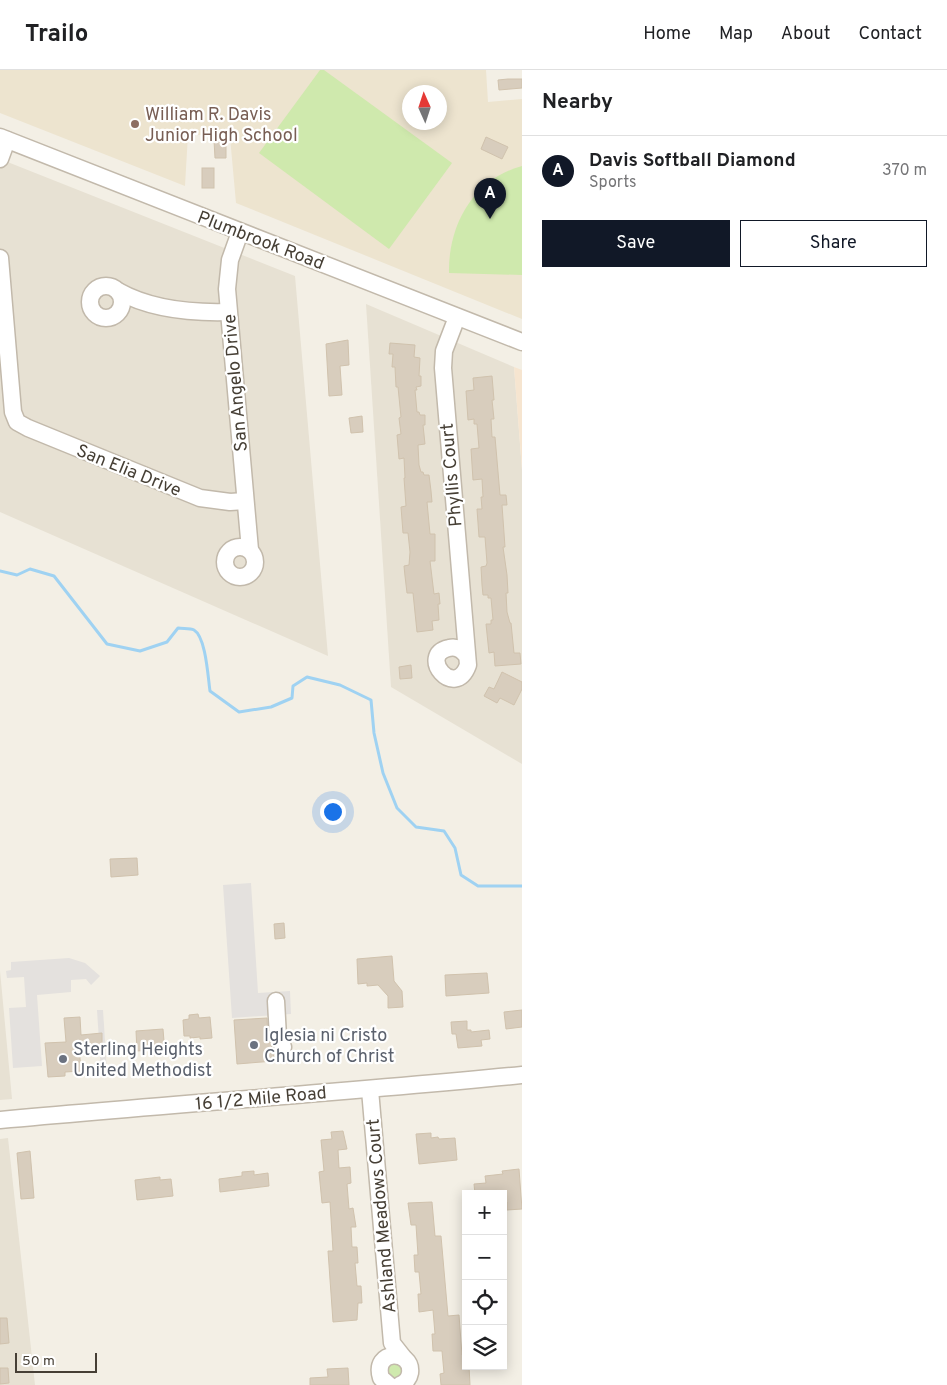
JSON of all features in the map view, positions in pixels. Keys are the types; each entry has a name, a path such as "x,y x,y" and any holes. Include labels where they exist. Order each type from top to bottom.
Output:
{"street":[{"path":"0,159 4,139"},
{"name":"Plumbrook Road","path":"4,139 522,342"},
{"name":"San Angelo Drive","path":"240,232 230,260 228,312 245,501 244,544"},
{"name":"San Elia Drive","path":"0,258 13,412 17,422 200,498 230,502 245,501"},
{"path":"136,299 111,317 101,316 93,310 91,300 95,291 104,286 114,288 136,299 170,309 186,312 228,312"},
{"path":"118,291 122,300 120,310"},
{"name":"Phyllis Court","path":"457,317 444,351 443,368 461,646"},
{"path":"276,1001 278,1037 283,1047"},
{"name":"16 1/2 Mile Road","path":"0,1120 277,1096 370,1090 522,1075"},
{"name":"Ashland Meadows Court","path":"370,1090 392,1343"},
{"path":"389,1385 381,1378 379,1373 392,1343 407,1361 410,1370 408,1380 400,1385"},
{"path":"384,1359 393,1355 403,1358"}],"shaded area":[{"path":"0,70 486,70 488,102 522,99 522,319 236,203 230,137 188,134 185,186 0,113"},
{"path":"0,159 295,276 328,656 0,512"},
{"path":"366,304 514,367 522,470 522,764 391,687"},
{"path":"514,367 522,370 522,470"},
{"path":"251,883 258,993 290,991 291,1014 232,1018 223,885"},
{"path":"69,958 85,963 100,976 91,985 86,979 71,980 71,992 37,995 42,1066 13,1068 9,1008 26,1007 24,977 7,978 6,971 11,970 11,962"},
{"path":"0,971 12,1099 0,1100"},
{"path":"97,1010 103,1010 107,1071 101,1072"},
{"path":"8,1138 35,1385 0,1385 0,1139"}],"green space":[{"path":"320,70 324,70 402,127 402,130 407,130 452,163 389,249 259,153"},
{"path":"522,166 522,275 449,273 453,237 467,206 490,181 505,172"},
{"path":"392,1364 398,1364 402,1371 398,1378 392,1378 388,1374 388,1368"}],"building":[{"path":"522,79 522,88 499,90 498,80"},
{"path":"486,137 508,147 502,159 481,149"},
{"path":"226,139 226,158 215,158 214,140"},
{"path":"202,168 214,168 214,188 202,188"},
{"path":"348,340 349,365 340,366 342,395 329,396 326,344"},
{"path":"390,343 415,345 414,357 420,358 419,376 421,376 421,386 416,387 417,390 415,390 417,412 420,415 425,415 425,425 423,425 425,444 418,445 419,465 424,475 429,475 432,502 427,502 430,534 435,534 435,561 430,561 434,594 439,593 440,604 438,604 439,620 432,621 433,630 417,632 413,593 407,593 404,566 409,565 410,552 408,533 403,533 401,507 406,506 404,458 399,459 397,435 401,434 399,418 401,417 395,367 392,367 393,354 389,354"},
{"path":"492,376 494,419 491,419 492,437 495,437 500,495 506,495 507,505 502,505 505,547 503,547 508,593 506,593 507,612 511,623 514,653 520,653 521,664 495,666 494,652 489,653 486,624 491,624 491,620 493,620 491,598 488,598 488,595 483,595 482,585 481,567 486,566 487,563 485,537 479,537 477,509 482,509 482,479 473,480 471,449 479,448 477,424 474,424 474,419 468,420 466,391 474,390 473,378"},
{"path":"362,416 363,432 351,433 349,418"},
{"path":"411,665 412,678 400,679 399,667"},
{"path":"502,672 522,682 522,689 514,705 500,698 497,703 484,696 489,687 494,689"},
{"path":"137,858 138,875 111,877 110,859"},
{"path":"284,923 285,938 275,939 274,924"},
{"path":"392,956 394,981 402,991 403,1007 388,1008 388,996 378,985 367,986 367,983 358,984 357,959"},
{"path":"487,973 489,993 446,996 445,975"},
{"path":"522,1010 522,1027 506,1029 504,1012"},
{"path":"198,1014 199,1018 210,1017 212,1038 200,1039 200,1037 190,1038 190,1036 184,1036 183,1020 189,1019 189,1015"},
{"name":"Sterling Heights United Methodist","path":"80,1017 81,1035 102,1033 102,1045 79,1046 81,1071 65,1072 65,1076 48,1077 45,1043 66,1042 64,1018"},
{"name":"Iglesia ni Cristo Church of Christ","path":"267,1018 268,1038 273,1050 274,1061 237,1064 234,1020"},
{"path":"467,1021 467,1030 471,1030 471,1032 489,1030 490,1039 481,1040 482,1046 458,1048 456,1034 452,1034 451,1022"},
{"path":"163,1029 165,1054 152,1055 151,1050 137,1051 136,1031"},
{"path":"343,1131 347,1149 338,1150 339,1168 350,1167 351,1183 347,1184 349,1209 353,1208 356,1227 351,1227 352,1247 357,1247 358,1263 355,1263 357,1286 361,1286 362,1303 358,1303 357,1320 333,1322 328,1251 333,1251 330,1202 322,1203 319,1172 324,1171 321,1140 332,1139 331,1132"},
{"path":"431,1133 431,1138 455,1138 457,1160 419,1164 416,1134"},
{"path":"30,1151 34,1198 21,1199 17,1153"},
{"path":"519,1169 522,1209 507,1210 507,1190 475,1190 474,1184 486,1183 485,1176 503,1174 502,1171"},
{"path":"254,1171 254,1175 268,1173 269,1186 220,1192 219,1179 242,1176 242,1172"},
{"path":"160,1177 160,1180 171,1179 173,1196 137,1200 135,1180"},
{"path":"432,1202 435,1236 441,1236 448,1316 459,1315 462,1370 469,1370 470,1385 441,1385 440,1374 444,1373 442,1351 433,1351 432,1334 435,1334 433,1310 419,1312 418,1294 421,1294 419,1272 415,1272 414,1255 418,1255 416,1225 411,1225 408,1203"},
{"path":"0,1318 7,1318 9,1343 0,1344"},
{"path":"0,1368 8,1368 9,1383 0,1384"},
{"path":"348,1368 349,1385 310,1385 310,1378 328,1377 327,1369"}],"waterway":[{"path":"0,571 17,575 30,569 54,576 107,644 140,651 167,642 178,628 194,630 198,634 204,649 210,691 239,712 271,707 292,698 293,686 307,677 340,685 371,700 374,733 383,773 397,808 416,827 444,831 455,848 461,875 478,886 522,886"}],"place":[{"name":"William R. Davis Junior High School","path":"135,124"},
{"name":"Davis Softball Diamond","path":"490,219"},
{"name":"Iglesia ni Cristo Church of Christ","path":"254,1045"},
{"name":"Sterling Heights United Methodist","path":"63,1059"}]}
